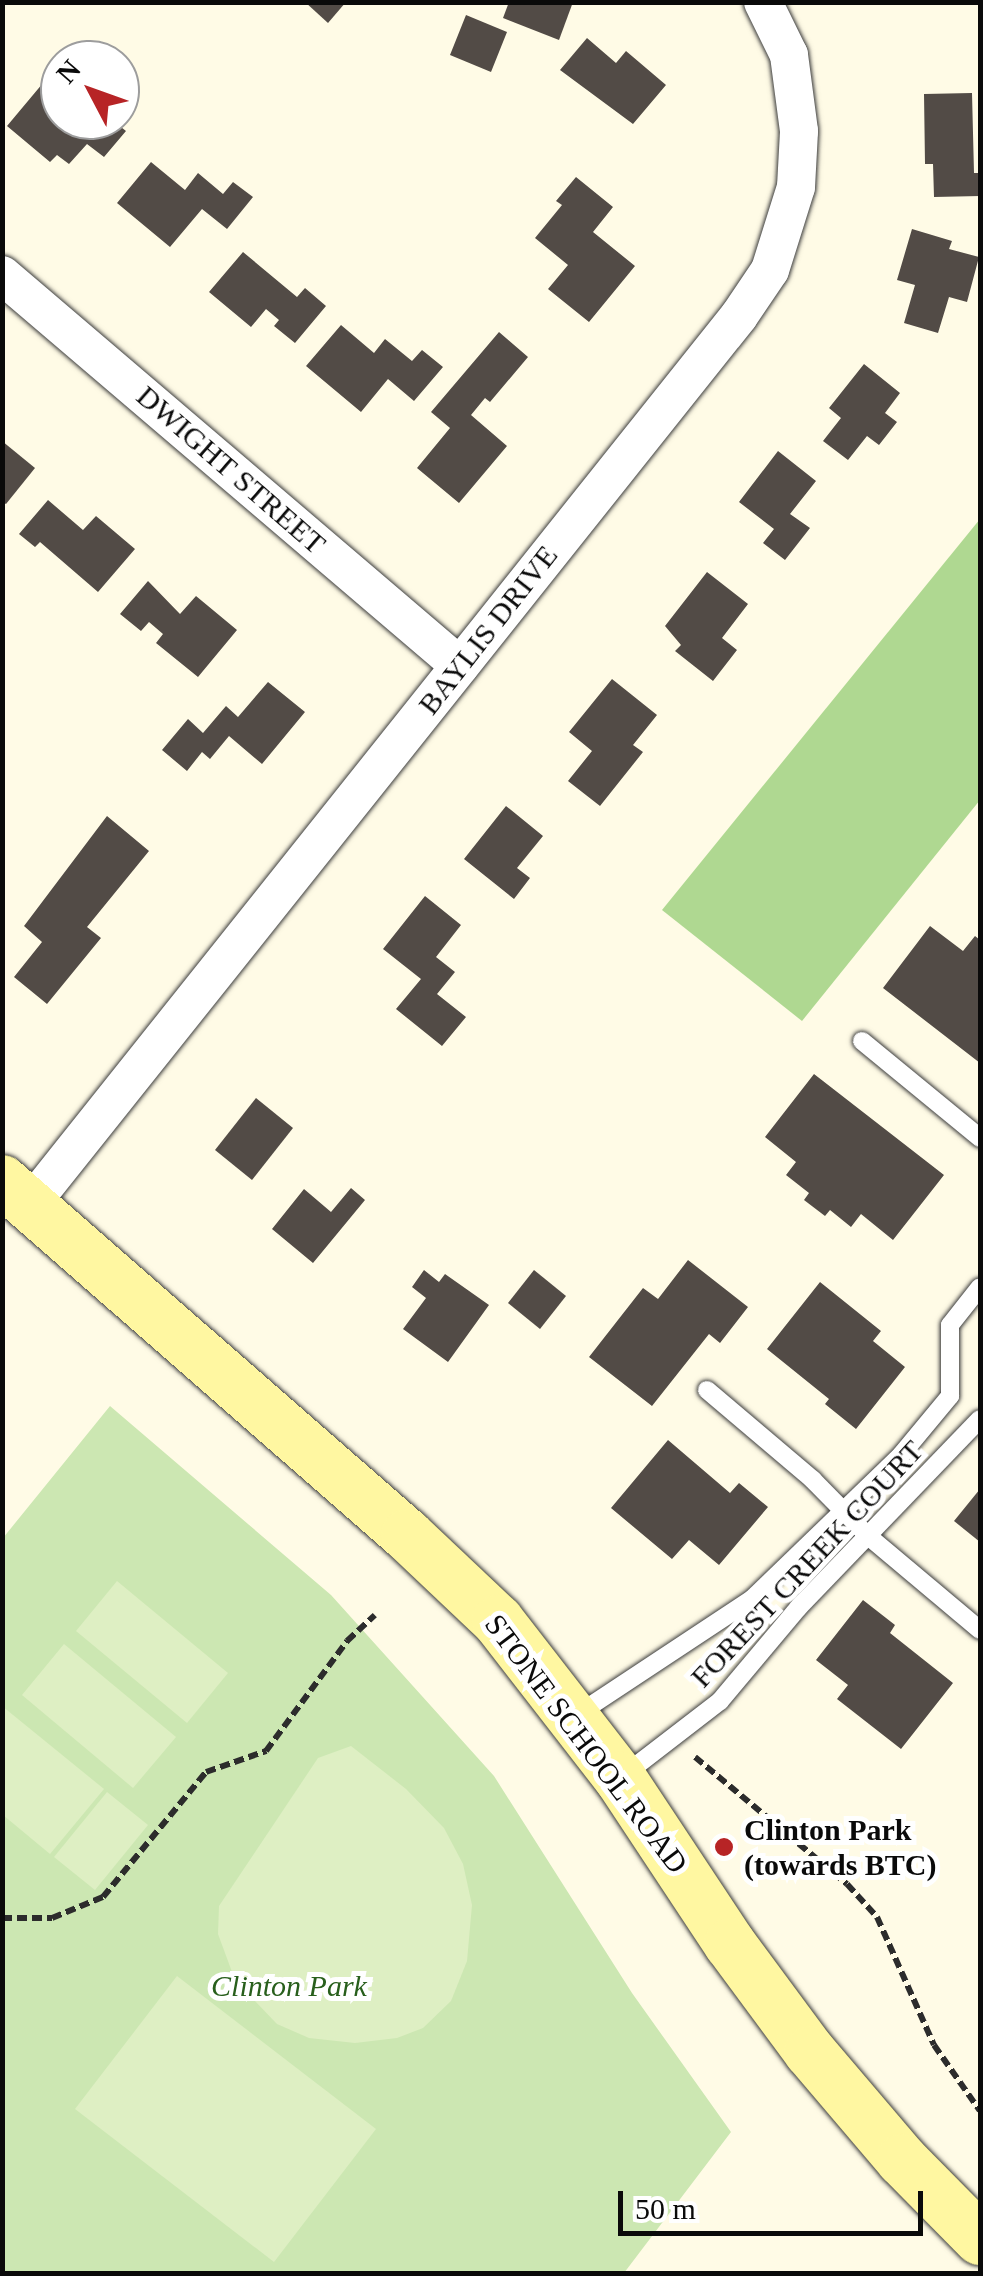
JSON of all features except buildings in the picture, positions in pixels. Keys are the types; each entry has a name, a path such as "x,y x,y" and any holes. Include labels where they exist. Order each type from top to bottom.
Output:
{"main road":[{"name":"STONE SCHOOL ROAD","path":"16,1194 407,1535 498,1621 620,1778 730,1944 810,2052 902,2160 980,2239"}],"street":[{"name":"BAYLIS DRIVE","path":"16,1194 460,666 739,316 770,270 796,188 799,131 789,55 763,2"},
{"name":"DWIGHT STREET","path":"2,275 460,666"}],"lane":[{"path":"862,1042 980,1138"},
{"path":"979,1419 950,1396 950,1324 980,1287"},
{"path":"707,1390 868,1536 980,1630"},
{"name":"FOREST CREEK COURT","path":"573,1717 752,1599 846,1513 950,1396"},
{"name":"FOREST CREEK COURT","path":"620,1778 720,1701 798,1608 926,1480 979,1419"}],"path":[{"path":"2,1918 52,1918 103,1897 206,1772 266,1751 347,1641 375,1615"},
{"path":"691,1754 847,1884 878,1916 934,2044 980,2111"}],"green space":[{"path":"980,519 980,800 802,1021 662,910"},
{"name":"Clinton Park","path":"110,1406 331,1595 494,1776 632,1993 731,2132 624,2273 3,2274 3,1538"},
{"path":"117,1581 228,1673 187,1723 76,1631"},
{"path":"64,1644 176,1737 133,1788 22,1695"},
{"path":"2,1706 104,1789 50,1854 3,1815"},
{"path":"351,1746 406,1789 444,1828 463,1864 472,1905 467,1961 451,2001 423,2028 397,2038 355,2043 309,2038 277,2024 235,1980 218,1934 219,1906 318,1758"},
{"path":"107,1792 148,1825 95,1890 54,1857"},
{"path":"177,1976 376,2129 274,2262 75,2109"}],"place":[{"name":"Clinton Park (towards BTC)","path":"724,1847"}]}
